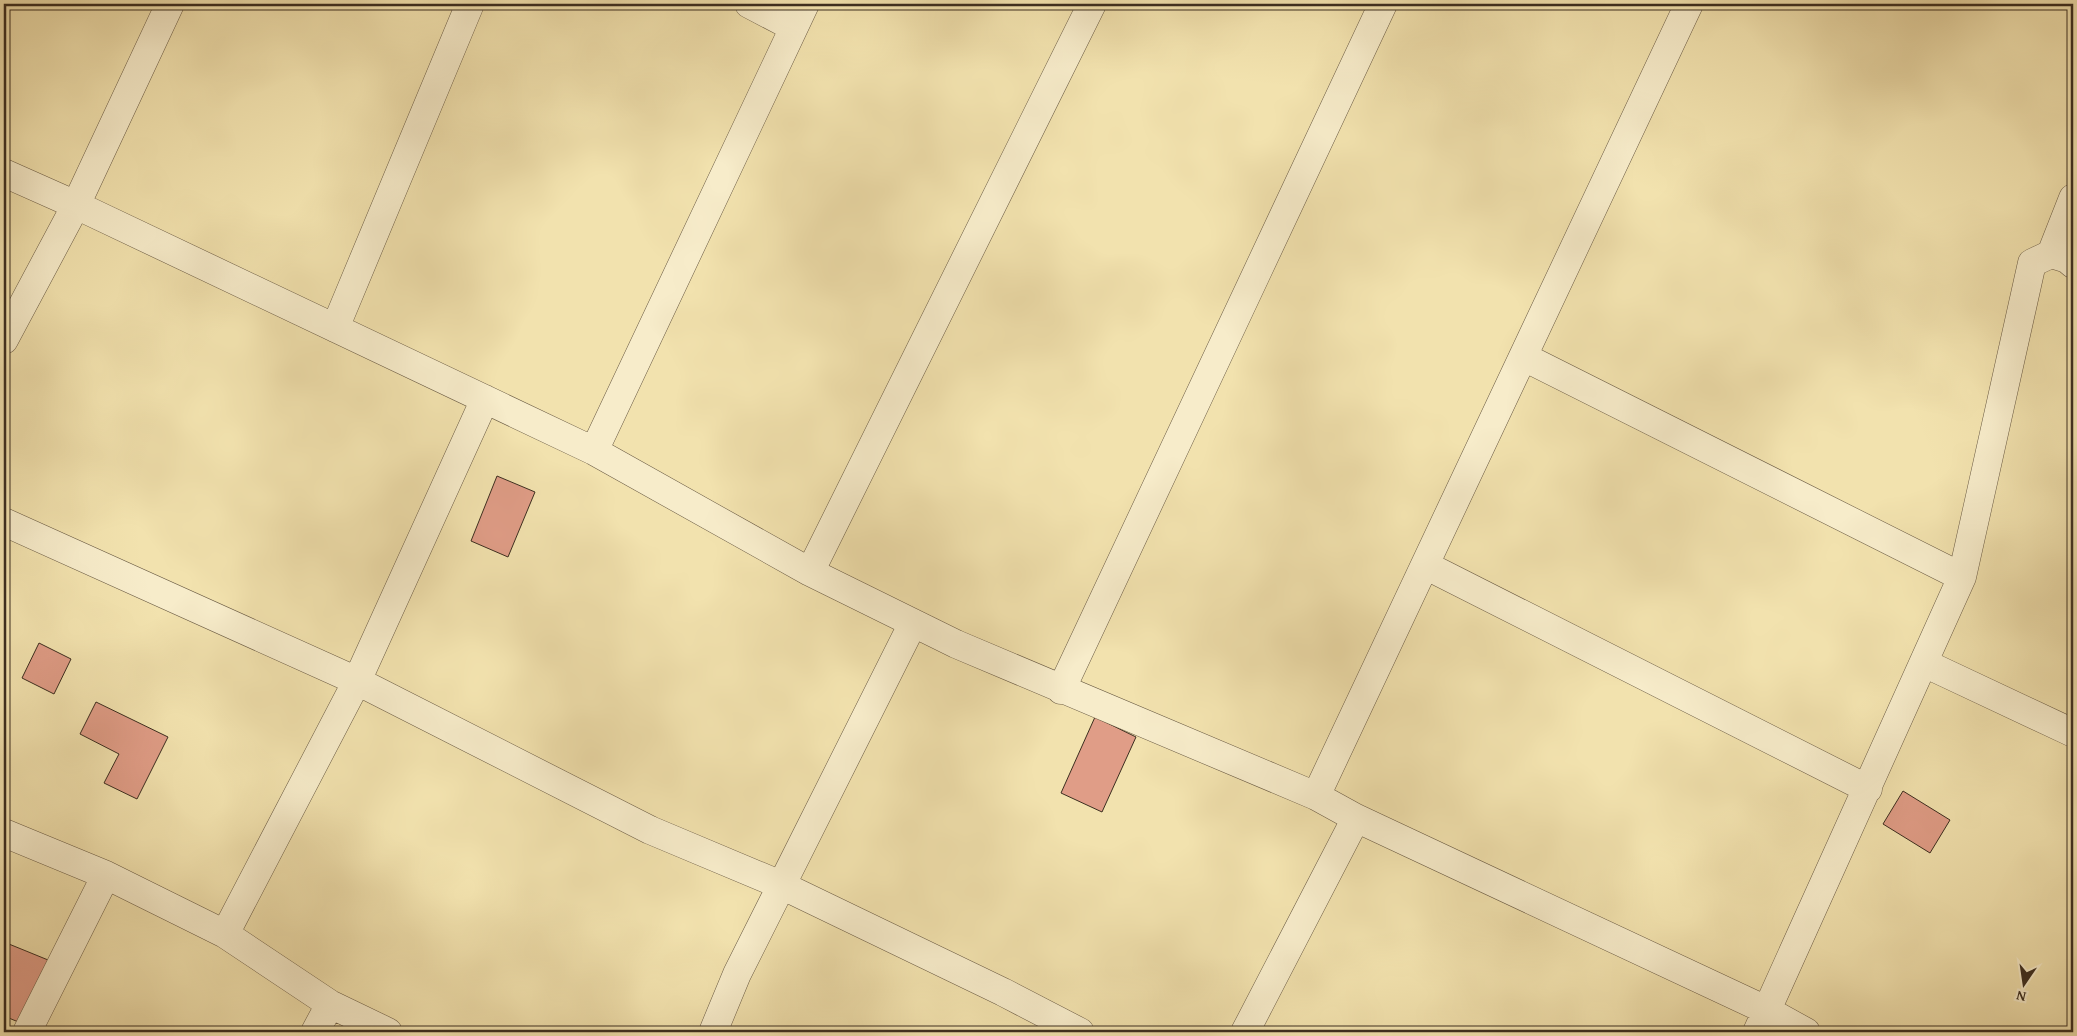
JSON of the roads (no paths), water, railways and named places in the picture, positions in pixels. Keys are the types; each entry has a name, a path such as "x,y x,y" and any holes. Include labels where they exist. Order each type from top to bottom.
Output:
{"street":[{"path":"4,340 76,205 170,4"},
{"path":"335,328 470,4"},
{"path":"594,452 799,15 750,4"},
{"path":"810,572 1092,4"},
{"path":"1061,690 1382,4"},
{"path":"1316,796 1689,4"},
{"path":"4,173 76,205 594,452 810,572 913,623 1061,690 1316,796 1356,818 1762,1022 1806,1032"},
{"path":"1762,1022 1962,577 2032,263 2062,259 2073,198"},
{"path":"1524,357 1962,577"},
{"path":"225,934 357,681 485,399"},
{"path":"4,522 357,681 650,830 781,885 1003,992 1080,1032"},
{"path":"1425,565 1868,789"},
{"path":"713,1032 737,974 913,623"},
{"path":"1924,663 2073,733"},
{"path":"1245,1032 1356,818"},
{"path":"4,833 106,875 225,934 330,1004 388,1032"},
{"path":"27,1032 106,875"},
{"path":"315,1032 330,1004"}]}
